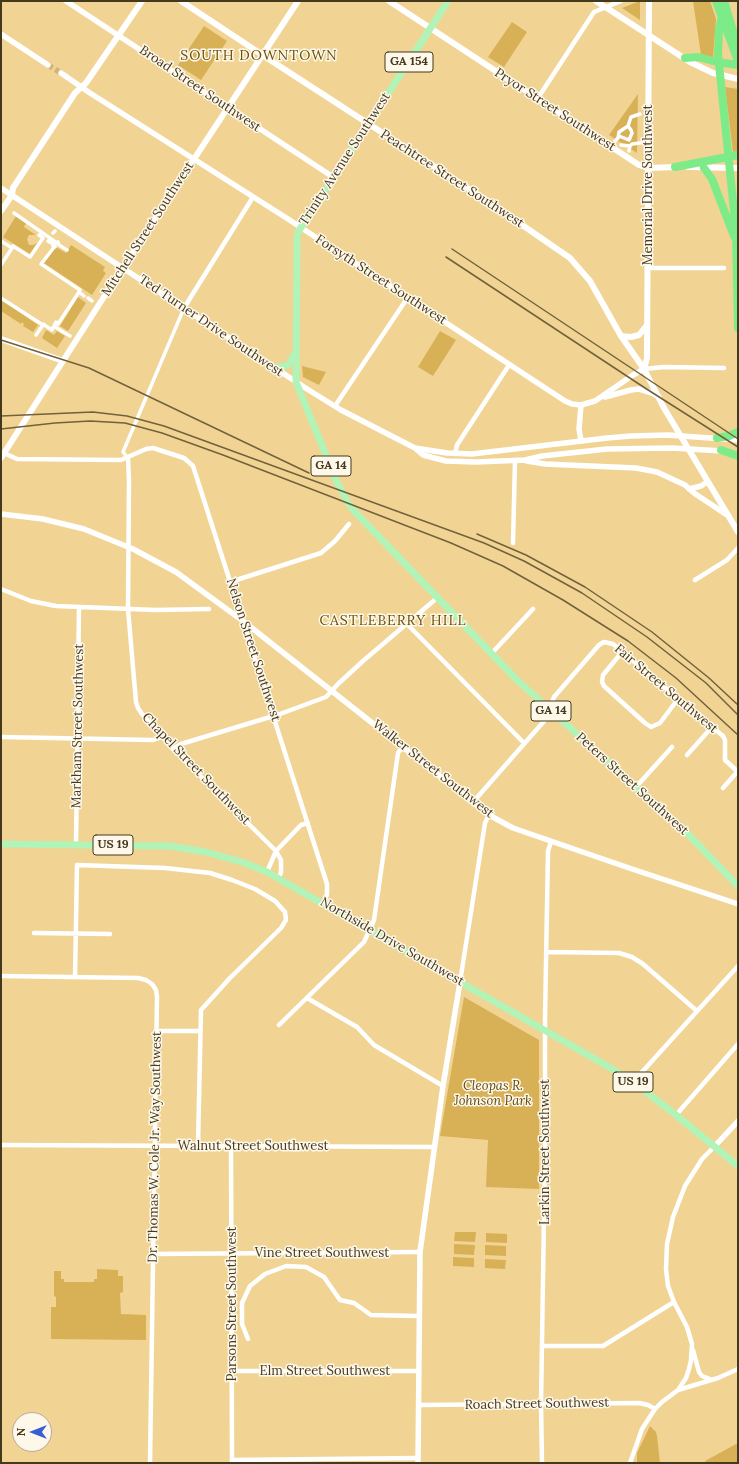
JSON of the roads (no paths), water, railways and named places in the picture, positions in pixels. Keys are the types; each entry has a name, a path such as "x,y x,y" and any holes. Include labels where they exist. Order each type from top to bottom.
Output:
{"highway":[{"path":"716,1 736,50"},
{"path":"725,1 738,61"},
{"path":"725,1 719,30 718,54 736,231 738,328"},
{"path":"685,58 698,57 738,65"},
{"path":"675,167 738,155"},
{"path":"704,168 712,179 738,248"},
{"path":"717,438 729,436 738,432"},
{"path":"721,450 738,456"}],"main road":[{"path":"1,211 12,195 13,188 75,93 86,83 142,1"},
{"name":"Peachtree Street Southwest","path":"181,1 482,198 570,258 590,281 621,336 644,369 671,420 738,532"},
{"name":"Mitchell Street Southwest","path":"2,456 193,159 298,1"},
{"name":"Pryor Street Southwest","path":"389,1 639,165 648,168 738,168"},
{"name":"Trinity Avenue Southwest","path":"296,382 297,238 301,227 448,1"},
{"path":"596,1 685,58 713,73 738,79"},
{"name":"Memorial Drive Southwest","path":"644,369 647,358 649,1"},
{"path":"621,336 631,337 639,334 647,325"},
{"path":"1,339 63,361"},
{"path":"274,368 285,366 290,363 296,349"},
{"name":"Peters Street Southwest","path":"296,382 348,503 491,654 549,709 686,832 738,886"},
{"name":"Northside Drive Southwest","path":"1,844 76,844 177,847 206,852 242,862 267,872 369,929 633,1082 738,1166"}],"street":[{"name":"Broad Street Southwest","path":"66,1 333,177"},
{"path":"538,98 594,12 621,1"},
{"path":"1,34 48,65"},
{"name":"Forsyth Street Southwest","path":"61,73 301,227 565,401 581,405"},
{"path":"615,142 619,136 619,132 628,126 631,117 640,114"},
{"path":"628,126 632,133 629,140"},
{"path":"619,136 629,140 631,145 629,151"},
{"path":"621,145 640,144"},
{"name":"Ted Turner Drive Southwest","path":"1,188 296,382 335,406 415,448 423,455 454,462 515,461 582,451 672,448 738,452"},
{"path":"2,456 17,459 121,460 128,458 124,452 184,308 253,197"},
{"path":"14,213 28,222 44,236"},
{"path":"25,226 28,222"},
{"path":"39,235 50,238 56,244 67,250"},
{"path":"1,241 12,248 13,246 30,257 44,236"},
{"path":"56,244 41,264 80,290 79,292 92,301"},
{"path":"1,265 12,248"},
{"path":"648,268 724,268"},
{"path":"1,298 52,330 56,322 58,324 79,292"},
{"path":"335,406 408,297"},
{"path":"36,335 43,325"},
{"path":"54,326 70,336"},
{"path":"454,462 457,445 509,365"},
{"path":"581,441 579,429 581,405 590,404 601,398 633,374 644,369 664,367 724,368"},
{"path":"601,398 639,389 659,397"},
{"name":"Ted Turner Drive Southwest","path":"415,448 455,454 492,453 581,441 625,437 668,435 738,440"},
{"name":"Nelson Street Southwest","path":"128,458 146,449 154,448 184,458 193,466 327,884 328,894 324,904"},
{"name":"Chapel Street Southwest","path":"128,458 128,609 136,702 140,712 161,737 276,851"},
{"name":"Ted Turner Drive Southwest","path":"525,460 545,464 636,468 657,472 666,475 728,515"},
{"path":"513,543 515,461"},
{"path":"689,489 701,486 707,482"},
{"name":"Walker Street Southwest","path":"1,514 43,519 84,529 129,547 176,572 243,621 474,801 489,815 513,828 738,904"},
{"path":"230,582 321,553 335,542 349,524"},
{"path":"695,580 727,560 738,548"},
{"path":"1,588 19,597 42,604 128,609 209,609"},
{"path":"173,749 182,744 274,716 326,697 343,680 437,598"},
{"name":"Markham Street Southwest","path":"76,844 79,607"},
{"path":"491,654 533,609"},
{"path":"407,624 524,743"},
{"name":"Fair Street Southwest","path":"474,801 545,720 554,697 599,645 604,642 610,643 622,652 725,738 725,760 738,771"},
{"path":"622,652 603,675 602,682 604,686 645,723 651,727 660,723 678,699"},
{"path":"687,755 712,727"},
{"path":"1,737 153,740 161,737"},
{"path":"280,1025 364,942 374,920 398,753 403,746"},
{"path":"636,787 672,747"},
{"path":"723,788 738,771"},
{"path":"232,1461 418,1460 418,1316 420,1252 443,1086 484,823 489,815"},
{"path":"267,872 276,851 301,826 308,823"},
{"name":"Larkin Street Southwest","path":"542,1463 541,1404 545,1211 546,952 548,851 551,842"},
{"path":"276,851 281,860 281,872 278,878"},
{"path":"75,977 77,865 165,868 210,874 232,880 255,889 275,902 284,912 286,920 281,928 204,1005 201,1010 198,1145"},
{"path":"34,933 110,934"},
{"path":"546,952 619,953 632,957 643,964 697,1011"},
{"path":"633,1082 738,966"},
{"name":"Dr. Thomas W. Cole Jr. Way Southwest","path":"1,976 138,978 146,980 152,984 156,990 157,1031 150,1463"},
{"path":"308,998 357,1027 374,1045 443,1086"},
{"path":"157,1031 200,1031"},
{"path":"676,1115 738,1044"},
{"path":"712,1380 704,1378 699,1372 687,1327 674,1302 668,1286 666,1268 667,1244 673,1217 685,1186 702,1159 738,1121"},
{"name":"Walnut Street Southwest","path":"1,1144 434,1147"},
{"name":"Parsons Street Southwest","path":"231,1145 232,1461"},
{"name":"Vine Street Southwest","path":"153,1254 420,1252"},
{"path":"248,1339 242,1324 242,1303 250,1286 265,1274 286,1266 306,1267 324,1277 340,1300 354,1303 371,1315 418,1316"},
{"path":"542,1346 603,1346 674,1302"},
{"path":"630,1463 642,1429 655,1409 678,1390 686,1378 691,1360 692,1344"},
{"path":"678,1390 712,1380 738,1369"},
{"name":"Elm Street Southwest","path":"232,1371 418,1371"},
{"name":"Roach Street Southwest","path":"418,1405 639,1403 648,1404 655,1409"}],"tunnel":[{"path":"48,65 61,73"}],"railway":[{"path":"452,249 738,439"},
{"path":"446,257 645,388 738,447"},
{"path":"1,340 89,368 309,473"},
{"path":"1,416 93,412 127,416 164,426 484,543 524,561 582,593 647,637 706,683 738,715"},
{"path":"1,429 90,421 125,423 162,433 223,455 451,543 503,566 563,600 628,641 676,678 738,735"},
{"path":"477,534 526,555 585,587 652,632 709,678 738,705"}],"district":[{"name":"SOUTH DOWNTOWN","path":"259,56"},
{"name":"CASTLEBERRY HILL","path":"393,621"}],"park label":[{"name":"Cleopas R. Johnson Park","path":"493,1094"}]}
